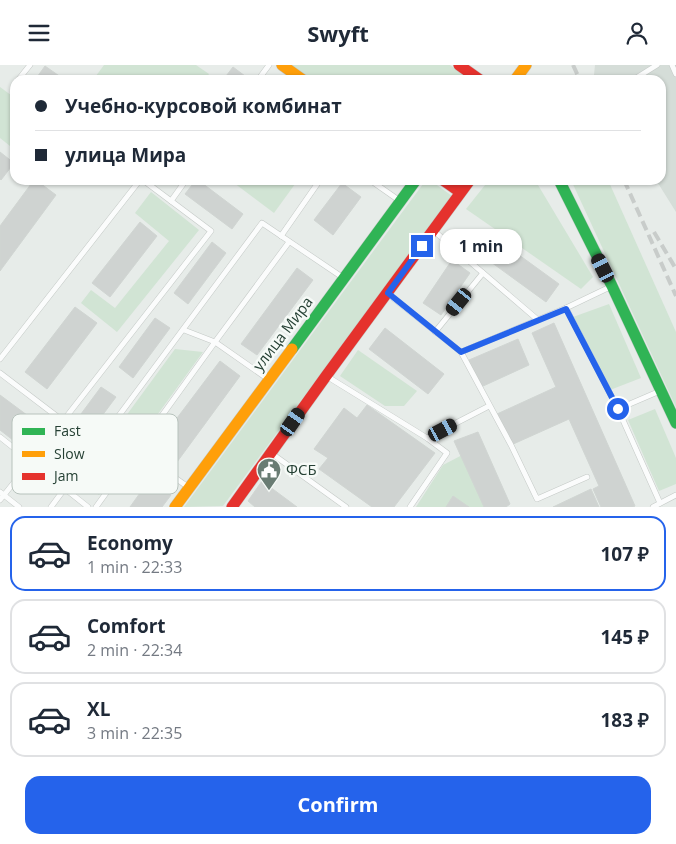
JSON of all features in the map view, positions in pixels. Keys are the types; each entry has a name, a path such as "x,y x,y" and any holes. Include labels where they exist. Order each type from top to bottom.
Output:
{"main road":[{"path":"282,65 296,75"},
{"path":"459,65 473,75"},
{"name":"улица Мира","path":"175,507 412,185"},
{"path":"450,185 460,192"},
{"path":"232,507 466,185"},
{"path":"562,185 612,286 676,423"}],"lane":[{"path":"22,75 30,65"},
{"path":"641,75 657,65"},
{"path":"672,65 676,74"},
{"path":"0,359 138,185"},
{"path":"68,414 212,231 149,185"},
{"path":"171,201 182,185"},
{"path":"282,236 317,185"},
{"path":"377,185 400,201"},
{"path":"121,414 262,223 344,277"},
{"path":"434,231 538,320"},
{"path":"163,414 289,242"},
{"path":"435,332 483,273"},
{"path":"461,352 566,309 612,286"},
{"path":"388,293 461,352 511,445 537,499 587,477"},
{"path":"566,309 618,409 660,503"},
{"path":"184,330 215,342 269,379"},
{"path":"0,373 54,414"},
{"path":"326,376 427,438 447,453 410,507"},
{"path":"618,409 661,390"},
{"path":"427,438 490,406"},
{"path":"0,437 12,447"},
{"path":"271,453 346,507"},
{"path":"178,480 189,487"},
{"path":"12,483 1,496 19,507"},
{"path":"51,507 60,494"},
{"path":"71,494 88,507"},
{"path":"96,507 105,494"},
{"path":"653,507 676,495"}],"shaded area":[{"path":"595,65 676,65 676,212 659,185 666,185 666,75 594,75"}],"green space":[{"path":"104,65 196,65 209,74 208,75 97,75"},
{"path":"289,65 450,65 464,75 303,75"},
{"path":"0,87 10,94 10,146 0,138"},
{"path":"237,185 294,185 274,213"},
{"path":"422,185 437,185 452,196 223,506 184,507"},
{"path":"485,185 538,185 593,277 581,289 466,209"},
{"path":"573,185 610,185 676,332 676,407"},
{"path":"151,192 199,230 117,332 81,303 91,290 115,308 169,241 135,213"},
{"path":"609,304 641,378 610,390 573,317"},
{"path":"175,349 203,352 158,414 127,414"},
{"path":"358,350 417,391 404,406 385,406 340,376"},
{"path":"655,409 676,458 676,484 659,491 628,420"},
{"path":"468,452 496,507 416,507 443,465"}],"building":[{"path":"45,66 58,75 39,75"},
{"path":"233,67 244,75 227,75"},
{"path":"0,152 10,160 10,168 0,179"},
{"path":"30,185 43,185 56,195 0,271 0,226"},
{"path":"192,185 205,185 243,214 232,229 185,194"},
{"path":"340,185 345,185 361,197 333,235 314,220"},
{"path":"140,222 157,236 110,297 92,283"},
{"path":"497,239 559,284 546,302 484,257"},
{"path":"212,242 226,253 188,304 174,293"},
{"path":"452,260 470,273 441,315 423,303"},
{"path":"297,268 313,280 257,355 241,344"},
{"path":"75,307 97,323 47,389 25,372"},
{"path":"155,318 170,328 133,378 119,367"},
{"path":"554,323 635,506 633,507 601,507 593,489 599,486 569,419 511,445 497,414 556,387 532,333"},
{"path":"385,328 444,374 428,394 369,349"},
{"path":"518,339 529,365 481,387 469,360"},
{"path":"220,361 240,376 178,461 178,417"},
{"path":"101,387 116,397 103,414 81,414"},
{"path":"0,395 26,414 12,414 12,439 0,430"},
{"path":"367,405 435,453 394,507 372,507 319,469 328,458 314,449 344,408 357,418"},
{"path":"478,432 510,504 506,507 484,507 454,441"},
{"path":"262,481 297,507 255,507 248,501"},
{"path":"591,489 599,507 553,507"},
{"path":"139,494 171,495 162,507 130,507"},
{"path":"453,496 469,507 446,507"}],"railway":[{"path":"573,65 578,75"},
{"path":"626,185 676,296"},
{"path":"654,232 676,269"}],"traffic: fast":[{"path":"292,349 412,185"},
{"path":"562,185 612,286 676,423"}],"traffic: slow":[{"path":"282,65 296,75"},
{"path":"519,75 526,65"},
{"path":"175,507 292,349"}],"traffic: jam":[{"path":"459,65 473,75"},
{"path":"450,185 460,192"},
{"path":"232,507 466,185"}],"place":[{"name":"ФСБ","path":"269,491"}],"route":[{"path":"422,246 388,293 461,352 566,309 618,409"}]}
